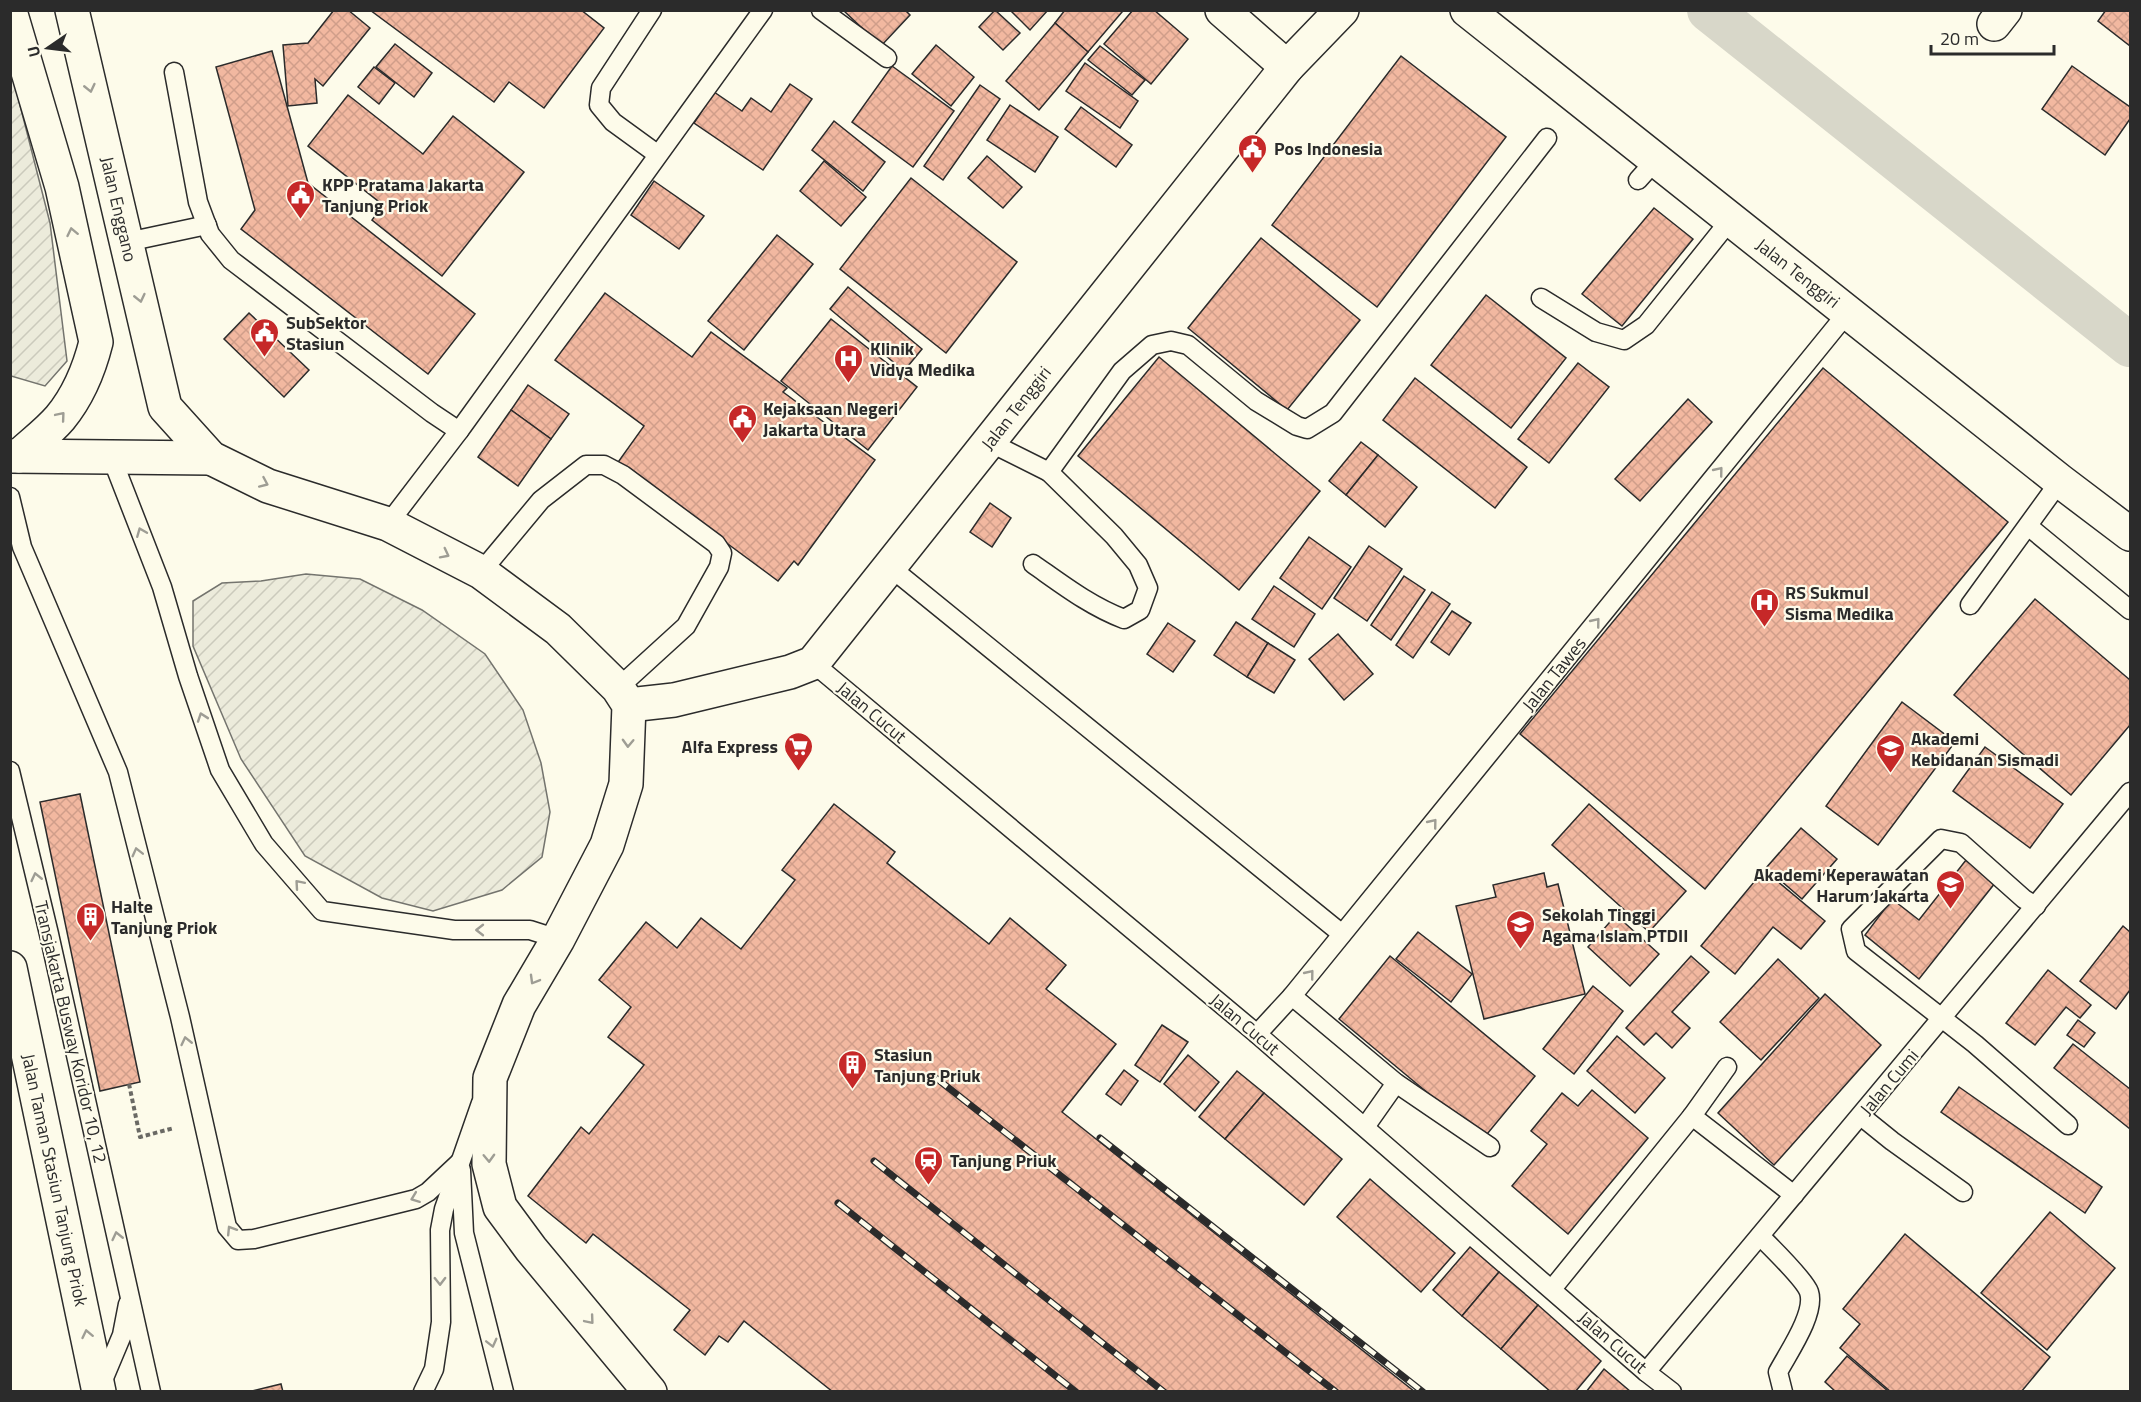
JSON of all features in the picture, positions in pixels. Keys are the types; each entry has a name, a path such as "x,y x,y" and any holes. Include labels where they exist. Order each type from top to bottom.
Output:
{"main road":[{"name":"Jalan Enggano","path":"72,10 165,407 211,458"},
{"path":"1222,10 1287,67"},
{"name":"Jalan Tenggiri","path":"813,663 1287,67 1342,10"},
{"name":"Jalan Tenggiri","path":"1467,10 1646,171 1731,219 2130,534"},
{"path":"10,11 62,187 96,342 79,392 60,418 15,456"},
{"path":"15,456 211,458 268,486 388,524 481,572 558,629 624,696 674,700 790,672 813,663"},
{"path":"624,696 626,784 607,845 558,939 519,1005 490,1078 489,1164 500,1207 531,1249 650,1392"},
{"name":"Jalan Taman Stasiun Tanjung Priok","path":"10,968 100,1392"}],"lane":[{"path":"652,10 601,88 599,105 613,122 657,154"},
{"path":"821,10 887,58"},
{"path":"388,524 459,431 755,13"},
{"path":"174,72 198,202 210,234 231,260 432,413 459,431"},
{"path":"1049,472 1122,370 1152,345 1171,341 1188,345 1256,400 1297,426 1307,429 1318,424 1333,413 1547,138"},
{"path":"1541,298 1596,332 1624,340 1646,325 1731,219"},
{"path":"127,242 207,225"},
{"name":"Jalan Tawes","path":"1257,1034 1292,996 1848,312"},
{"path":"989,442 1049,472 1114,536 1138,565 1148,588 1140,610 1124,619 1084,600 1033,564"},
{"path":"111,456 162,587 188,676 220,770 264,844 322,911 454,930 530,930 558,939"},
{"path":"481,572 541,500 586,465 604,465 622,475 716,544 722,553 719,567 686,626 624,696"},
{"path":"1970,605 2060,481"},
{"path":"10,497 22,547 118,772 180,1017 227,1227 238,1240 254,1239 416,1199 428,1192 460,1162"},
{"path":"2028,526 2130,610"},
{"path":"890,567 1342,934"},
{"name":"Jalan Cucut","path":"813,663 1257,1034 1646,1372 1672,1392"},
{"name":"Transjakarta Busway Koridor 10, 12","path":"10,771 49,934 151,1392"},
{"name":"Jalan Cumi","path":"1646,1372 2130,792"},
{"path":"2036,906 2024,899 1961,843 1941,839 1851,929 1856,951 1975,1044 2068,1125"},
{"path":"1292,996 1396,1083 1490,1147"},
{"path":"1552,1289 1692,1116 1727,1067"},
{"path":"423,1392 434,1369 441,1322 440,1230 444,1209 490,1078"},
{"path":"1365,1127 1396,1083"},
{"path":"1692,1116 1794,1195"},
{"path":"1861,1116 1892,1142 1963,1192"},
{"path":"460,1162 464,1233 504,1392"},
{"path":"1760,1236 1809,1291 1809,1311 1778,1372 1783,1392"},
{"name":"Transjakarta Busway Koridor 10, 12","path":"100,1392 101,1383 122,1335 130,1293"}],"path":[{"path":"129,1084 140,1137 204,1120"}],"shaded area":[{"path":"10,66 50,223 67,361 45,386 11,376"},
{"path":"306,574 360,579 422,610 485,654 523,710 541,763 550,812 542,857 502,890 433,911 382,898 305,856 241,759 193,646 193,601 222,583 261,581"}],"building":[{"path":"334,10 348,10 370,28 323,86 315,79 317,103 288,106 283,45 308,43"},
{"path":"370,10 581,10 604,28 544,108 509,82 494,102"},
{"path":"843,10 905,10 910,15 881,46"},
{"path":"995,10 1020,33 1003,50 979,27"},
{"path":"1010,10 1048,10 1030,30"},
{"path":"1065,10 1120,10 1122,12 1088,52 1055,23"},
{"path":"1133,10 1154,10 1188,39 1151,84 1104,44"},
{"path":"2106,10 2130,10 2130,46 2098,21"},
{"path":"1055,23 1088,52 1039,110 1006,81"},
{"path":"395,44 432,73 414,97 376,67"},
{"path":"936,45 974,77 951,106 912,74"},
{"path":"1100,46 1145,80 1132,95 1088,60"},
{"name":"KPP Pratama Jakarta Tanjung Priok","path":"272,51 308,183 475,314 428,374 241,229 255,210 216,67"},
{"path":"1401,56 1506,137 1377,307 1272,225"},
{"path":"1085,63 1138,101 1120,128 1066,91"},
{"path":"892,66 954,111 913,167 852,122"},
{"path":"2072,66 2130,107 2130,119 2105,155 2042,109"},
{"path":"374,67 395,83 379,104 358,87"},
{"path":"790,84 812,99 763,170 694,123 714,92 742,111 751,98 771,112"},
{"path":"980,85 1000,99 943,180 924,166"},
{"path":"348,95 423,154 453,116 524,172 442,276 372,220 383,205 308,146"},
{"path":"1010,105 1058,137 1035,172 987,140"},
{"path":"1081,107 1132,145 1116,167 1065,129"},
{"path":"834,121 885,162 863,191 812,150"},
{"path":"987,156 1022,187 1003,208 968,178"},
{"path":"824,161 866,197 841,226 800,191"},
{"path":"911,178 1017,262 946,353 840,269"},
{"path":"654,181 704,216 679,249 631,215"},
{"path":"1654,208 1693,239 1622,326 1582,294"},
{"path":"777,235 813,264 744,350 708,321"},
{"path":"1261,238 1360,320 1287,410 1188,328"},
{"path":"848,287 922,349 904,371 830,309"},
{"name":"Kejaksaan Negeri Jakarta Utara","path":"605,293 692,357 711,332 787,388 783,392 875,460 798,565 794,561 778,581 616,465 644,426 555,360"},
{"path":"1486,295 1566,358 1511,428 1431,365"},
{"path":"249,313 309,370 284,397 224,339"},
{"name":"Klinik Vidya Medika","path":"831,319 917,387 868,450 781,381"},
{"path":"1159,357 1320,491 1239,590 1078,456"},
{"path":"1578,363 1609,387 1549,463 1518,439"},
{"name":"RS Sukmul Sisma Medika","path":"1823,368 2008,522 1705,889 1520,734"},
{"path":"1415,378 1527,467 1495,508 1383,420"},
{"path":"528,385 569,414 551,439 511,410"},
{"path":"1688,399 1712,422 1640,501 1615,479"},
{"path":"511,410 551,439 518,486 478,457"},
{"path":"1361,442 1378,455 1346,495 1329,481"},
{"path":"1378,455 1417,487 1385,527 1346,495"},
{"path":"990,503 1011,518 992,547 970,532"},
{"path":"1309,537 1351,567 1322,609 1280,578"},
{"path":"1369,546 1402,569 1367,621 1334,598"},
{"path":"1404,576 1425,590 1391,640 1371,625"},
{"path":"1274,586 1315,614 1294,647 1252,619"},
{"path":"1432,592 1450,604 1413,658 1396,645"},
{"path":"2035,599 2130,680 2130,725 2071,795 1954,695"},
{"path":"1452,611 1471,623 1449,655 1431,642"},
{"path":"1236,622 1268,643 1247,677 1214,655"},
{"path":"1168,623 1195,641 1173,672 1147,654"},
{"path":"1338,634 1373,674 1344,700 1309,659"},
{"path":"1268,643 1295,660 1274,693 1247,677"},
{"name":"Akademi Kebidanan Sismadi","path":"1902,702 1955,742 1878,845 1826,806"},
{"path":"1985,747 2063,804 2030,848 1953,791"},
{"name":"Halte Tanjung Priok","path":"80,794 140,1082 100,1091 40,802"},
{"name":"Stasiun Tanjung Priuk","path":"834,804 895,852 887,863 989,944 1010,918 1066,965 1046,989 1116,1044 1062,1112 1415,1392 833,1392 744,1321 728,1342 719,1336 705,1355 674,1330 690,1310 593,1234 586,1243 528,1196 581,1127 589,1134 644,1065 608,1037 631,1007 599,980 646,922 677,948 701,918 741,949 795,880 782,870"},
{"path":"1589,804 1686,891 1649,932 1552,845"},
{"path":"1801,828 1837,859 1802,899 1766,868"},
{"name":"Akademi Keperawatan Harum Jakarta","path":"1966,860 1995,883 1919,979 1865,935 1892,899 1919,920"},
{"path":"1764,870 1825,921 1801,949 1773,927 1735,974 1701,946"},
{"name":"Sekolah Tinggi Agama Islam PTDII","path":"1544,873 1547,887 1558,884 1585,994 1484,1019 1456,906 1496,897 1493,885"},
{"path":"1616,915 1659,954 1630,986 1588,947"},
{"path":"2123,926 2130,932 2130,990 2116,1009 2080,981"},
{"path":"1418,932 1472,974 1451,1002 1396,959"},
{"path":"1390,956 1535,1076 1483,1139 1339,1019"},
{"path":"1691,956 1709,972 1672,1012 1690,1028 1672,1048 1656,1033 1644,1045 1626,1028"},
{"path":"1778,959 1819,998 1761,1060 1720,1022"},
{"path":"2048,970 2091,1005 2080,1018 2066,1007 2035,1045 2006,1023"},
{"path":"1593,986 1623,1011 1574,1074 1543,1049"},
{"path":"1825,994 1881,1045 1774,1165 1718,1113"},
{"path":"2078,1020 2095,1033 2084,1047 2067,1035"},
{"path":"1162,1025 1188,1042 1160,1082 1135,1065"},
{"path":"1617,1036 1665,1078 1635,1113 1587,1071"},
{"path":"2073,1044 2130,1089 2130,1129 2054,1068"},
{"path":"1188,1055 1219,1082 1195,1111 1164,1084"},
{"path":"1124,1070 1138,1081 1121,1105 1106,1094"},
{"path":"1237,1071 1264,1093 1225,1139 1199,1117"},
{"path":"1959,1087 2102,1187 2085,1213 1941,1112"},
{"path":"1592,1090 1648,1138 1568,1234 1512,1186 1547,1144 1531,1131 1562,1093 1578,1106"},
{"path":"1264,1093 1342,1159 1304,1205 1225,1139"},
{"path":"1370,1179 1455,1253 1421,1292 1337,1217"},
{"path":"2050,1212 2115,1268 2047,1350 1981,1293"},
{"path":"1905,1234 2050,1357 2021,1392 1891,1392 1840,1348 1860,1324 1843,1309"},
{"path":"1470,1247 1499,1272 1462,1316 1433,1290"},
{"path":"1499,1272 1538,1305 1501,1349 1462,1316"},
{"path":"1538,1305 1601,1361 1575,1392 1551,1392 1501,1349"},
{"path":"1847,1356 1889,1392 1836,1392 1825,1382"},
{"path":"1604,1369 1631,1392 1586,1392"},
{"path":"281,1384 283,1392 248,1392"}],"waterway":[{"path":"1709,10 2130,345"}],"railway":[{"path":"936,1078 1336,1392"},
{"path":"1100,1138 1423,1392"},
{"path":"874,1161 1164,1392"},
{"path":"838,1203 1076,1392"}],"place":[{"name":"Pos Indonesia","path":"1253,174"},
{"name":"KPP Pratama Jakarta Tanjung Priok","path":"301,220"},
{"name":"SubSektor Stasiun","path":"265,358"},
{"name":"Klinik Vidya Medika","path":"849,384"},
{"name":"Kejaksaan Negeri Jakarta Utara","path":"742,444"},
{"name":"RS Sukmul Sisma Medika","path":"1764,628"},
{"name":"Alfa Express","path":"799,772"},
{"name":"Akademi Kebidanan Sismadi","path":"1890,774"},
{"name":"Akademi Keperawatan Harum Jakarta","path":"1950,910"},
{"name":"Halte Tanjung Priok","path":"90,942"},
{"name":"Sekolah Tinggi Agama Islam PTDII","path":"1521,950"},
{"name":"Stasiun Tanjung Priuk","path":"853,1090"},
{"name":"Tanjung Priuk","path":"929,1186"}]}
